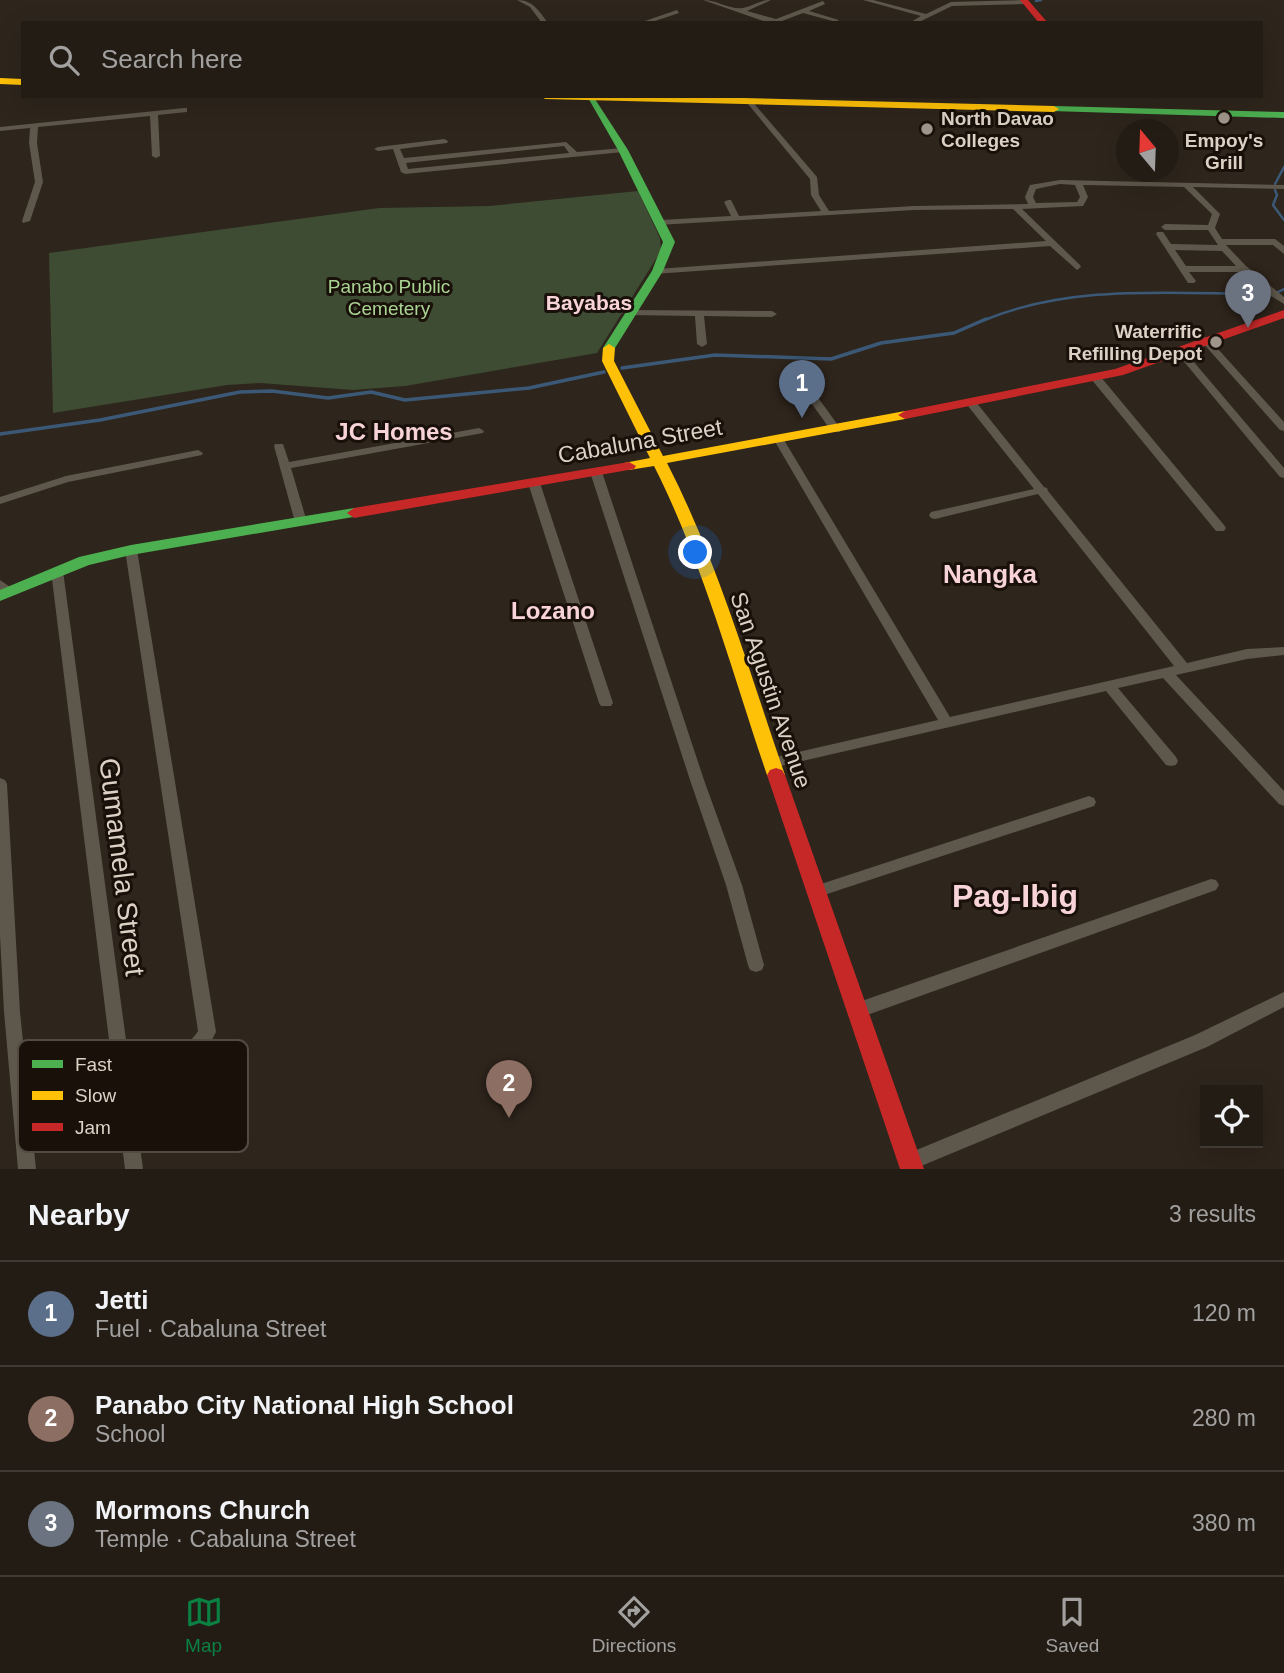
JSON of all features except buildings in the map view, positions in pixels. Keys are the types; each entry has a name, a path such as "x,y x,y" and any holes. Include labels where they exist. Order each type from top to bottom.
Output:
{"street":[{"path":"520,0 533,6 544,21"},
{"path":"708,0 773,21"},
{"path":"740,11 768,0"},
{"path":"866,0 926,16"},
{"path":"916,21 957,2 1024,1 1042,21"},
{"path":"778,21 823,3"},
{"path":"803,11 836,20"},
{"path":"648,21 677,12"},
{"path":"0,81 21,80"},
{"name":"San Agustin Avenue","path":"591,98 623,150 661,223 669,246 657,272 609,350 608,361 660,460 704,566 911,1166"},
{"path":"714,98 751,102 1284,116"},
{"path":"1109,98 1121,111"},
{"path":"751,102 814,179 815,195 827,214"},
{"path":"0,129 184,110"},
{"path":"154,113 156,156"},
{"path":"26,221 39,182 33,143 34,125"},
{"path":"377,149 444,141"},
{"path":"396,147 405,172 623,150"},
{"path":"661,223 914,208 1080,204 1084,197 1078,182"},
{"path":"1033,206 1029,197 1033,187 1052,183 1284,187"},
{"path":"1185,184 1216,214 1211,228"},
{"path":"728,202 737,219"},
{"path":"1016,207 1077,267"},
{"path":"1191,281 1169,247 1163,231 1211,228"},
{"path":"1211,228 1245,269 1284,301"},
{"path":"1169,247 1276,242 1284,251"},
{"path":"657,272 1051,243"},
{"path":"1183,269 1245,269"},
{"path":"630,313 772,314"},
{"path":"699,314 702,344"},
{"name":"Cabaluna Street","path":"3,590 57,571 131,551 836,430 1096,378 1284,314"},
{"path":"1205,340 1284,428"},
{"path":"1179,350 1284,475"},
{"path":"797,376 836,430"},
{"path":"1096,378 1220,528"},
{"path":"972,404 1184,669"},
{"path":"285,466 479,431"},
{"path":"779,440 947,724"},
{"path":"279,446 301,522"},
{"path":"0,501 66,479 198,453"},
{"path":"596,472 734,885 756,965"},
{"path":"534,482 606,703"},
{"path":"935,515 1043,491"},
{"path":"131,551 207,1032 204,1040"},
{"name":"Gumamela Street","path":"57,571 118,1040"},
{"path":"772,764 1247,654 1284,651"},
{"path":"1166,673 1284,800"},
{"path":"1109,686 1171,761"},
{"path":"0,784 6,1014 18,1103"},
{"path":"818,891 1089,803"},
{"path":"856,1011 1211,885"},
{"path":"911,1166 1201,1041 1284,999"}],"green space":[{"name":"Panabo Public Cemetery","path":"638,191 660,238 661,251 597,353 405,386 353,390 260,383 227,385 53,413 49,253 379,208 489,206"}],"waterway":[{"path":"1036,1 1041,0"},
{"path":"1275,184 1284,167"},
{"path":"1275,190 1277,195 1273,205 1284,220"},
{"path":"1278,292 1284,289"},
{"path":"982,321 1016,309 1087,296 1123,293 1268,294"},
{"path":"622,368 715,355 831,359 881,343 954,333 986,319"},
{"path":"0,434 100,420 240,392 272,391 328,398 371,392 405,400 529,388 604,372"}],"traffic: fast":[{"path":"590,98 623,150 669,242 658,271 609,348"},
{"path":"1054,109 1284,115"},
{"path":"0,596 84,561 131,550 354,513"}],"traffic: slow":[{"path":"0,81 21,82"},
{"path":"623,98 1054,109"},
{"path":"609,348 608,361 675,493 704,566 776,775"},
{"path":"629,466 905,415"}],"traffic: jam":[{"path":"1024,0 1042,21"},
{"path":"905,415 1118,372 1284,314"},
{"path":"354,513 629,466"},
{"path":"776,775 912,1169"}],"place":[{"name":"Empoy's Grill","path":"1224,118"},
{"name":"North Davao Colleges","path":"927,129"},
{"name":"Mormons Church","path":"1248,328"},
{"name":"Waterrific Refilling Depot","path":"1216,342"},
{"name":"Jetti","path":"802,418"},
{"name":"Panabo City National High School","path":"509,1118"}],"district":[{"name":"Bayabas","path":"589,302"},
{"name":"JC Homes","path":"394,431"},
{"name":"Nangka","path":"990,574"},
{"name":"Lozano","path":"553,610"},
{"name":"Pag-Ibig","path":"1015,896"}]}
